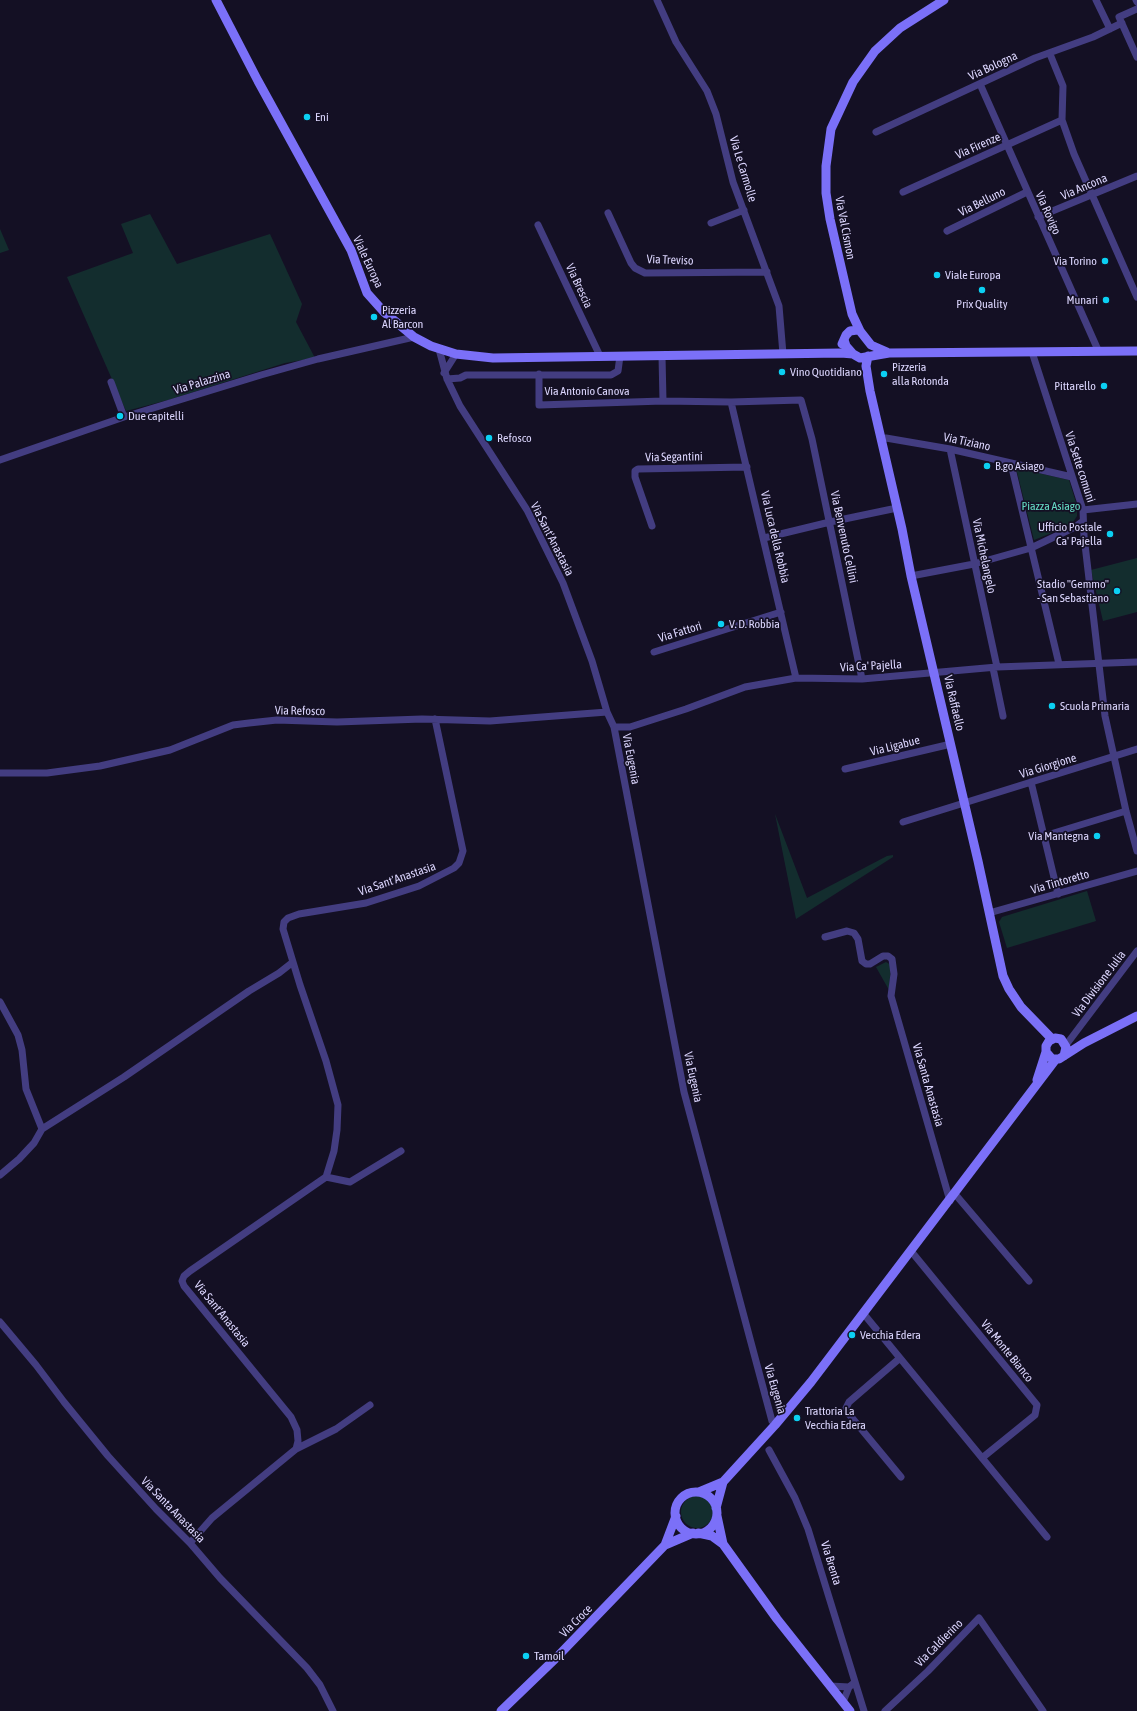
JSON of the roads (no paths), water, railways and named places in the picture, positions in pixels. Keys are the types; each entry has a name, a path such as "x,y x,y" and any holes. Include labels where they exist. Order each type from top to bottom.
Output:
{"main road":[{"name":"Viale Europa","path":"216,0 258,81 351,250 367,293 384,312 414,337 439,349 456,354 493,358 828,353 854,355 860,358 888,353 1098,350 1137,351"},
{"name":"Via Val Cismon","path":"860,331 852,314 830,219 826,192 826,166 831,129 853,82 875,51 900,28 944,0"},
{"name":"Via Val Cismon","path":"845,337 852,314"},
{"path":"828,353 837,350 850,331 860,331"},
{"name":"Viale Europa","path":"860,331 872,345 888,353"},
{"path":"845,337 846,346 854,355"},
{"path":"869,356 872,350 872,345"},
{"name":"Via Raffaello","path":"854,355 862,366 867,377"},
{"name":"Via Raffaello","path":"869,356 866,361 867,377 911,576 965,803 1003,976 1009,989 1021,1007 1054,1044 1049,1057 1060,1058"},
{"path":"1060,1058 1084,1043 1137,1016"},
{"path":"1054,1044 1084,1043"},
{"path":"1033,1088 1054,1044"},
{"path":"699,1492 723,1482 775,1425 811,1382 953,1197 1033,1088 1066,1050 1054,1044"},
{"path":"716,1511 723,1482"},
{"path":"699,1492 710,1498 716,1511 723,1544"},
{"name":"Via Croce","path":"501,1711 556,1658 665,1545 676,1516 677,1503 686,1494 699,1492"},
{"name":"Via Croce","path":"665,1545 695,1533 704,1532 713,1525 716,1511"},
{"path":"676,1516 682,1527 695,1533 712,1536 723,1544 777,1619 850,1711"}],"street":[{"name":"Via Le Carmolle","path":"657,0 676,42 707,92 716,114 727,164 779,306 783,354"},
{"path":"1096,0 1110,29"},
{"path":"1137,9 1119,18 1137,57"},
{"name":"Via Bologna","path":"876,132 1035,58 1050,54 1122,23"},
{"path":"1050,54 1064,86 1062,120 1074,154 1137,297"},
{"name":"Via Rovigo","path":"980,84 1006,146 1098,350"},
{"name":"Via Firenze","path":"903,192 1062,120"},
{"name":"Via Ancona","path":"1038,217 1137,176"},
{"name":"Via Belluno","path":"947,231 1027,192"},
{"path":"711,223 744,210"},
{"name":"Via Treviso","path":"608,213 631,263 635,268 645,272 767,272"},
{"name":"Via Brescia","path":"538,225 600,356"},
{"name":"Via Palazzina","path":"0,460 124,417 261,375 318,359 414,337"},
{"name":"Via Sant'Anastasia","path":"439,349 446,376 460,406 526,510 563,583 592,661 607,712 614,727"},
{"name":"Via Sette comuni","path":"1032,352 1083,510 1084,537 1100,664"},
{"path":"456,354 446,376 460,378 466,375 611,375 618,372 620,356"},
{"path":"662,356 663,401"},
{"name":"Via Antonio Canova","path":"539,374 539,405 663,401 731,402 801,400"},
{"path":"111,382 124,417"},
{"name":"Via Benvenuto Cellini","path":"801,400 812,439 862,680"},
{"name":"Via Luca della Robbia","path":"731,402 796,678"},
{"name":"Via Tiziano","path":"881,439 886,438 950,449 1012,464 1072,476"},
{"name":"Via Michelangelo","path":"950,449 995,668 1003,716"},
{"path":"1012,464 1059,664"},
{"name":"Via Segantini","path":"652,526 635,477 635,472 638,469 747,467"},
{"path":"1083,510 1137,504"},
{"path":"764,538 897,508"},
{"path":"911,576 974,564 1031,548 1075,527 1083,521"},
{"name":"Via Fattori","path":"654,652 781,612"},
{"name":"Via Ca' Pajella","path":"614,727 630,727 686,709 745,687 796,678 862,680 995,668 1059,664 1137,662"},
{"path":"1100,664 1105,716 1126,811 1137,851"},
{"name":"Via Refosco","path":"0,774 47,773 100,766 170,750 233,725 277,720 337,722 435,719 490,721 607,712"},
{"name":"Via Sant'Anastasia","path":"296,1449 298,1441 297,1430 291,1417 184,1286 182,1281 184,1276 190,1271 326,1177 334,1151 338,1105 326,1061 283,929 284,922 288,918 299,914 366,903 419,886 445,874 459,863 463,851 435,719"},
{"name":"Via Eugenia","path":"614,727 684,1092 772,1421 775,1425"},
{"name":"Via Ligabue","path":"845,769 951,744"},
{"name":"Via Giorgione","path":"902,822 1137,749"},
{"path":"1031,782 1058,894"},
{"path":"1044,836 1126,811"},
{"name":"Via Tintoretto","path":"989,913 1137,871"},
{"name":"Via Santa Anastasia","path":"825,937 847,931 854,933 858,939 862,961 866,964 870,964 883,956 888,956 892,959 894,974 891,996 953,1197"},
{"name":"Via Divisione Julia","path":"1054,1044 1078,1029 1137,951"},
{"path":"0,1175 19,1159 34,1143 42,1129 124,1077 249,991 280,973 293,962"},
{"path":"0,1002 18,1035 22,1050 26,1088 42,1129"},
{"path":"326,1177 350,1182 401,1151"},
{"path":"953,1197 1029,1281"},
{"name":"Via Monte Bianco","path":"911,1251 1037,1405 1034,1415 982,1458"},
{"path":"863,1313 1047,1537"},
{"name":"Via Santa Anastasia","path":"0,1322 108,1456 156,1509 190,1543 220,1578 307,1668 320,1685 332,1711"},
{"path":"900,1358 849,1402 846,1408 848,1413 901,1477"},
{"path":"190,1543 212,1518 296,1449 336,1429 370,1404"},
{"name":"Via Brenta","path":"769,1450 795,1498 808,1529 851,1685"},
{"name":"Via Caldierino","path":"885,1711 928,1671 979,1618 1043,1711"},
{"path":"830,1686 851,1685"},
{"path":"843,1702 851,1685"},
{"path":"851,1685 864,1711"}],"place":[{"name":"Eni","path":"307,117"},
{"name":"Via Torino","path":"1105,261"},
{"name":"Viale Europa","path":"937,275"},
{"name":"Prix Quality","path":"982,290"},
{"name":"Munari","path":"1106,300"},
{"name":"Pizzeria Al Barcon","path":"374,317"},
{"name":"Vino Quotidiano","path":"782,372"},
{"name":"Pizzeria alla Rotonda","path":"884,374"},
{"name":"Pittarello","path":"1104,386"},
{"name":"Due capitelli","path":"120,416"},
{"name":"Refosco","path":"489,438"},
{"name":"B.go Asiago","path":"987,466"},
{"name":"Ufficio Postale Ca' Pajella","path":"1110,534"},
{"name":"Stadio \"Gemmo\" - San Sebastiano","path":"1117,591"},
{"name":"V. D. Robbia","path":"721,624"},
{"name":"Scuola Primaria","path":"1052,706"},
{"name":"Via Mantegna","path":"1097,836"},
{"name":"Vecchia Edera","path":"852,1335"},
{"name":"Trattoria La Vecchia Edera","path":"797,1418"},
{"name":"Tamoil","path":"526,1656"}],"park label":[{"name":"Piazza Asiago","path":"1051,506"}]}
